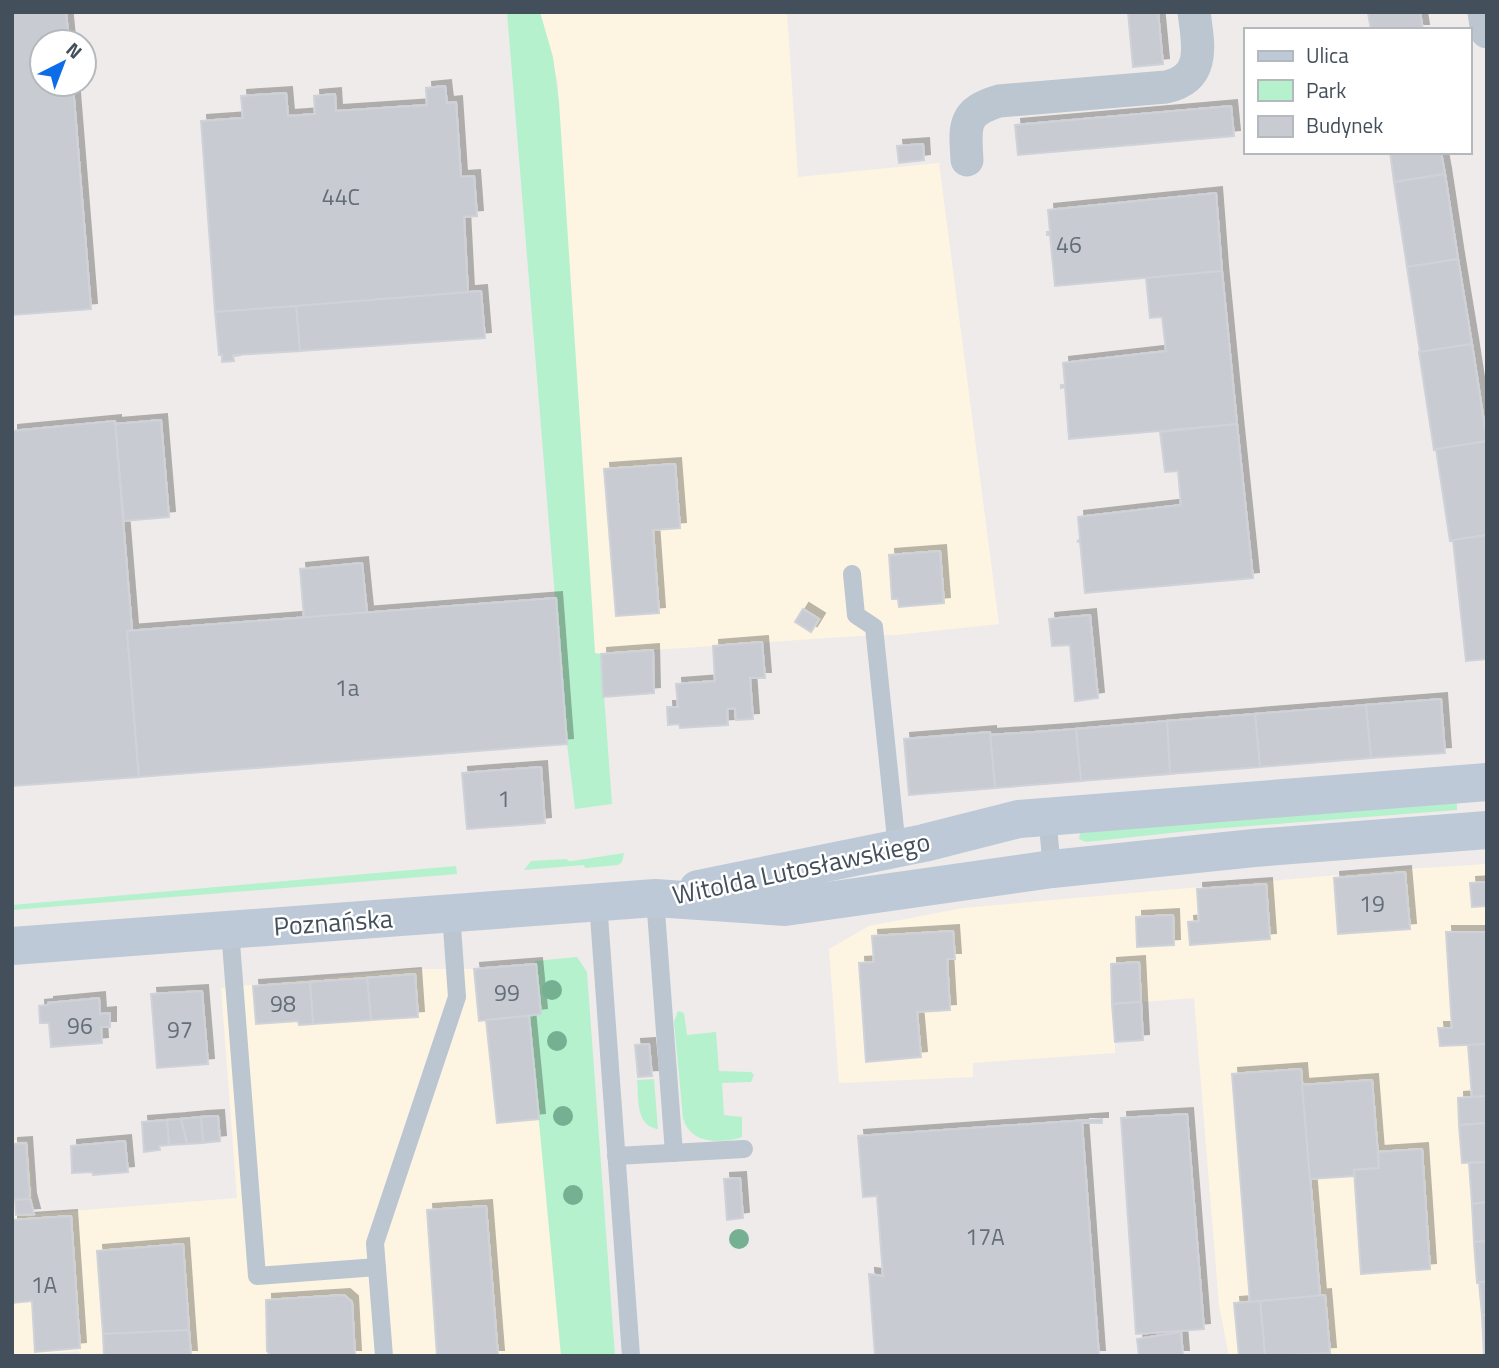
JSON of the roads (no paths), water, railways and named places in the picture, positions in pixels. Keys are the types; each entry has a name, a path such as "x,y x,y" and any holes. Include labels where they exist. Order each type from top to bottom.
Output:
{"main road":[{"name":"Witolda Lutosławskiego","path":"655,898 897,848 1019,819 1487,782"},
{"name":"Witolda Lutosławskiego","path":"655,898 785,907 1052,869 1254,848 1487,830"},
{"name":"Poznańska","path":"12,946 655,898"}],"street":[{"path":"967,160 966,124 970,116 987,105 999,101 1166,87 1182,81 1195,67 1198,59 1195,12"},
{"path":"1484,12 1487,32"}],"lane":[{"path":"852,574 856,615 874,627 897,848"},
{"path":"1047,816 1052,869"},
{"path":"655,898 674,1153"},
{"path":"598,902 631,1356"},
{"path":"384,1356 375,1243 457,997 451,913"},
{"path":"230,930 257,1276 377,1266"},
{"path":"617,1156 744,1149"}]}
